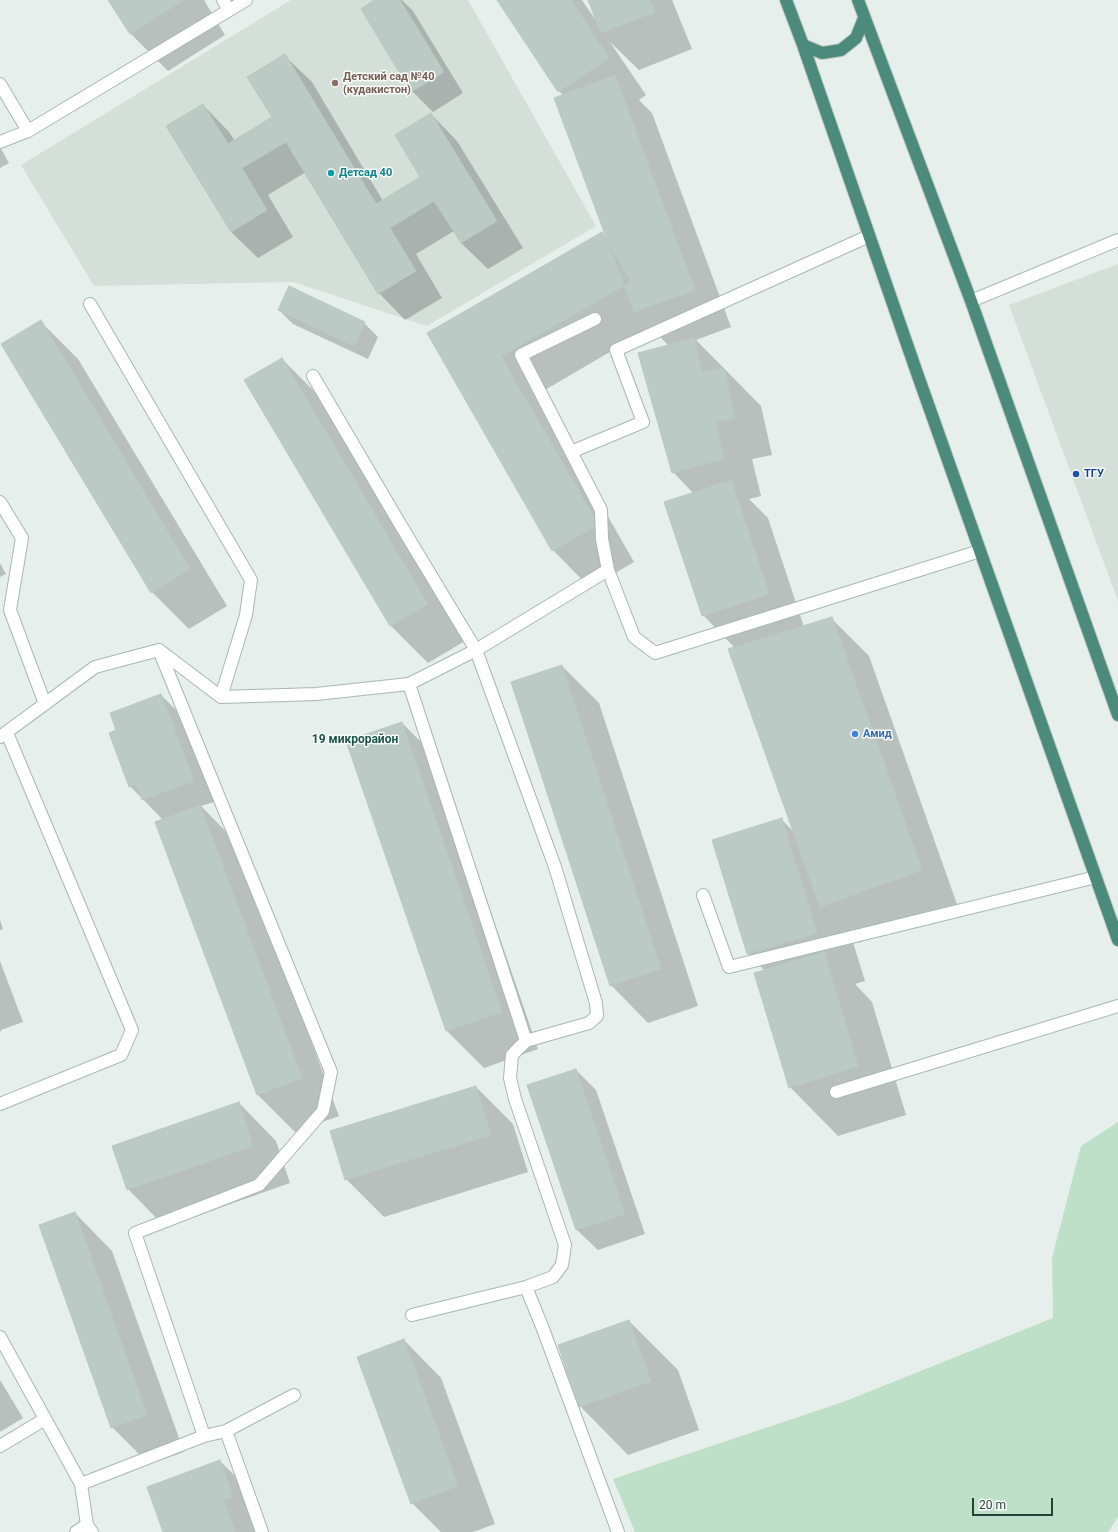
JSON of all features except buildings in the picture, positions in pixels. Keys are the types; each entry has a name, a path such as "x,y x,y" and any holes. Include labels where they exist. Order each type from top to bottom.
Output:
{"highway":[{"path":"786,0 1118,940"},
{"path":"858,0 971,301 1118,715"},
{"path":"803,45 822,54 841,50 856,38 864,18"}],"street":[{"path":"0,142 28,131 226,5 246,0"},
{"path":"0,84 28,131"},
{"path":"571,452 643,422 616,350 869,236"},
{"path":"971,301 1118,240"},
{"path":"90,304 251,580 246,615 221,697"},
{"path":"595,319 521,355 601,510 602,539 608,570 634,637 655,653 980,550"},
{"path":"313,376 476,650 555,866 596,1003 597,1016 589,1023 526,1041 512,1055 510,1078 515,1099 565,1245 562,1265 553,1277 526,1287 412,1315"},
{"path":"0,502 22,538 5,609 45,704"},
{"path":"159,650 221,697 316,694 410,684 476,650 608,570"},
{"path":"0,1104 121,1055 132,1030 3,735 96,667 159,650"},
{"path":"159,650 331,1072 323,1111 259,1185 135,1233 204,1436"},
{"path":"410,684 526,1041"},
{"path":"703,895 729,967 1096,877"},
{"path":"836,1092 1118,1006"},
{"path":"526,1287 618,1532"},
{"path":"0,1337 81,1484 89,1529 76,1532"},
{"path":"81,1484 204,1436 226,1430 294,1395"},
{"path":"0,1446 45,1419"},
{"path":"226,1430 262,1532"}],"shaded area":[{"name":"Детский сад №40 (кудакистон)","path":"291,0 468,0 596,226 427,326 293,282 94,286 21,165"},
{"path":"1118,264 1118,601 1009,305"}],"green space":[{"path":"1118,1122 1118,1517 1108,1532 635,1532 613,1479 843,1402 1053,1318 1052,1258 1081,1146"}],"place":[{"name":"Детский сад №40 (кудакистон)","path":"335,83"},
{"name":"Детсад 40","path":"331,173"},
{"name":"ТГУ","path":"1076,474"},
{"name":"Амид","path":"855,734"}],"district":[{"name":"19 микрорайон","path":"355,740"}]}
